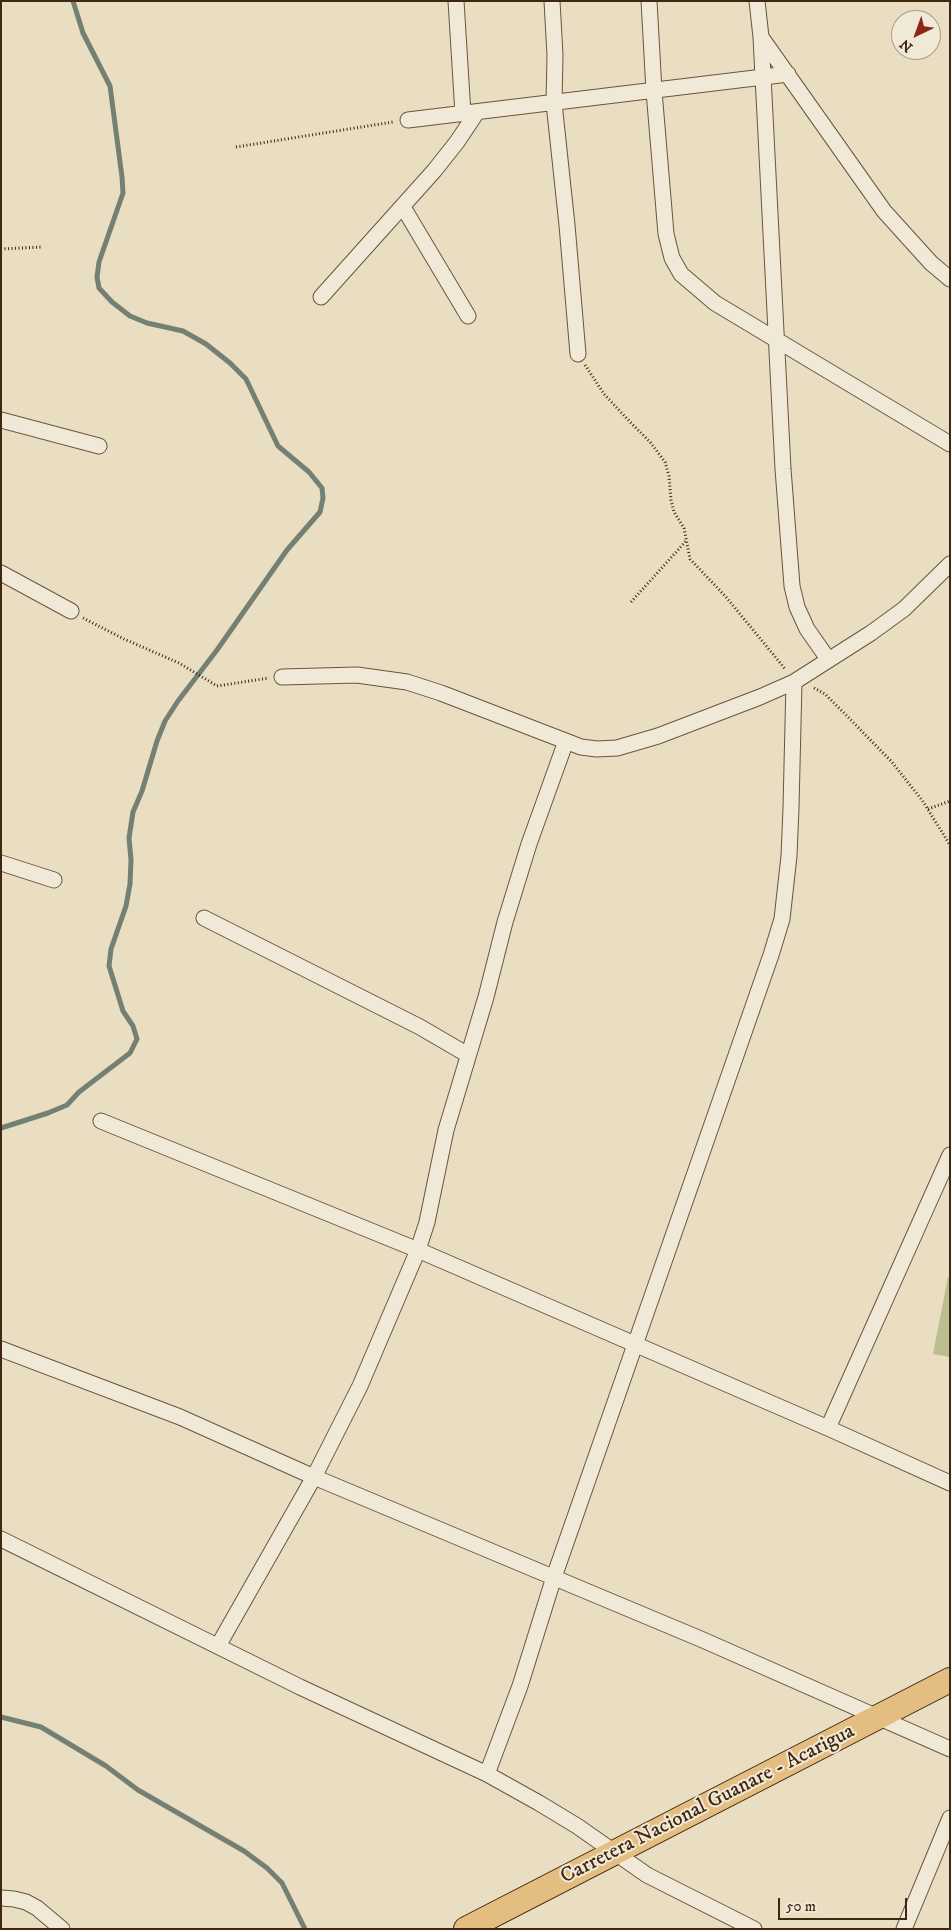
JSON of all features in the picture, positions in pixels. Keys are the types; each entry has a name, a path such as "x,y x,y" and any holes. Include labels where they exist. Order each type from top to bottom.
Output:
{"main road":[{"name":"Carretera Nacional Guanare - Acarigua","path":"466,1929 950,1680"}],"street":[{"path":"321,297 403,208 457,142 470,113 456,1"},
{"path":"552,1 555,55 554,103 578,354"},
{"path":"649,1 654,91 666,234 672,258 680,274 715,303 950,444"},
{"path":"757,1 761,37 778,340 783,468 792,586 797,607 807,630 828,660"},
{"path":"761,37 884,211 925,257 950,279"},
{"path":"408,120 788,74"},
{"path":"403,208 468,316"},
{"path":"1,420 100,446"},
{"path":"282,677 357,676 408,682 581,747 597,749 617,748 658,736 760,698 794,682 871,633 904,608 950,564"},
{"path":"1,573 71,611"},
{"path":"488,1774 520,1686 554,1577 634,1344 782,919 792,808 794,682"},
{"path":"218,1646 314,1477 360,1386 418,1250 427,1222 446,1130 529,844 566,741"},
{"path":"1,863 54,880"},
{"path":"204,918 404,1019 468,1055"},
{"path":"101,1121 418,1250 950,1483"},
{"path":"828,1428 950,1155"},
{"path":"1,1349 180,1417 314,1477 704,1640 950,1749"},
{"path":"1,1539 300,1687 488,1774 576,1826 647,1875 689,1898 754,1929"},
{"path":"904,1929 950,1818"},
{"path":"1,1898 26,1902 37,1908 62,1929"}],"path":[{"path":"236,147 408,120"},
{"path":"1,249 43,247"},
{"path":"578,354 604,394 650,442 665,462 674,512 684,528 688,539 690,559 756,633 794,682 814,687 825,694 891,762 928,809 950,846"},
{"path":"631,602 688,539"},
{"path":"71,611 124,639 199,673 217,686 260,678 282,677"},
{"path":"928,809 950,801"}],"green space":[{"path":"948,1277 950,1277 950,1357 933,1354"}],"waterway":[{"path":"1,1128 67,1105 79,1092 130,1053 137,1039 133,1026 123,1011 109,966 111,949 126,906 130,884 131,860 129,838 133,812 142,791 157,741 165,721 178,701 217,650 287,550 320,512 323,498 322,488 309,472 278,446 246,379 230,363 206,344 183,331 147,323 130,316 112,302 99,288 97,277 99,262 123,193 122,177 110,86 83,33 73,1"},
{"path":"1,1717 41,1727 106,1766 138,1790 244,1851 267,1868 282,1883 305,1929"}]}
